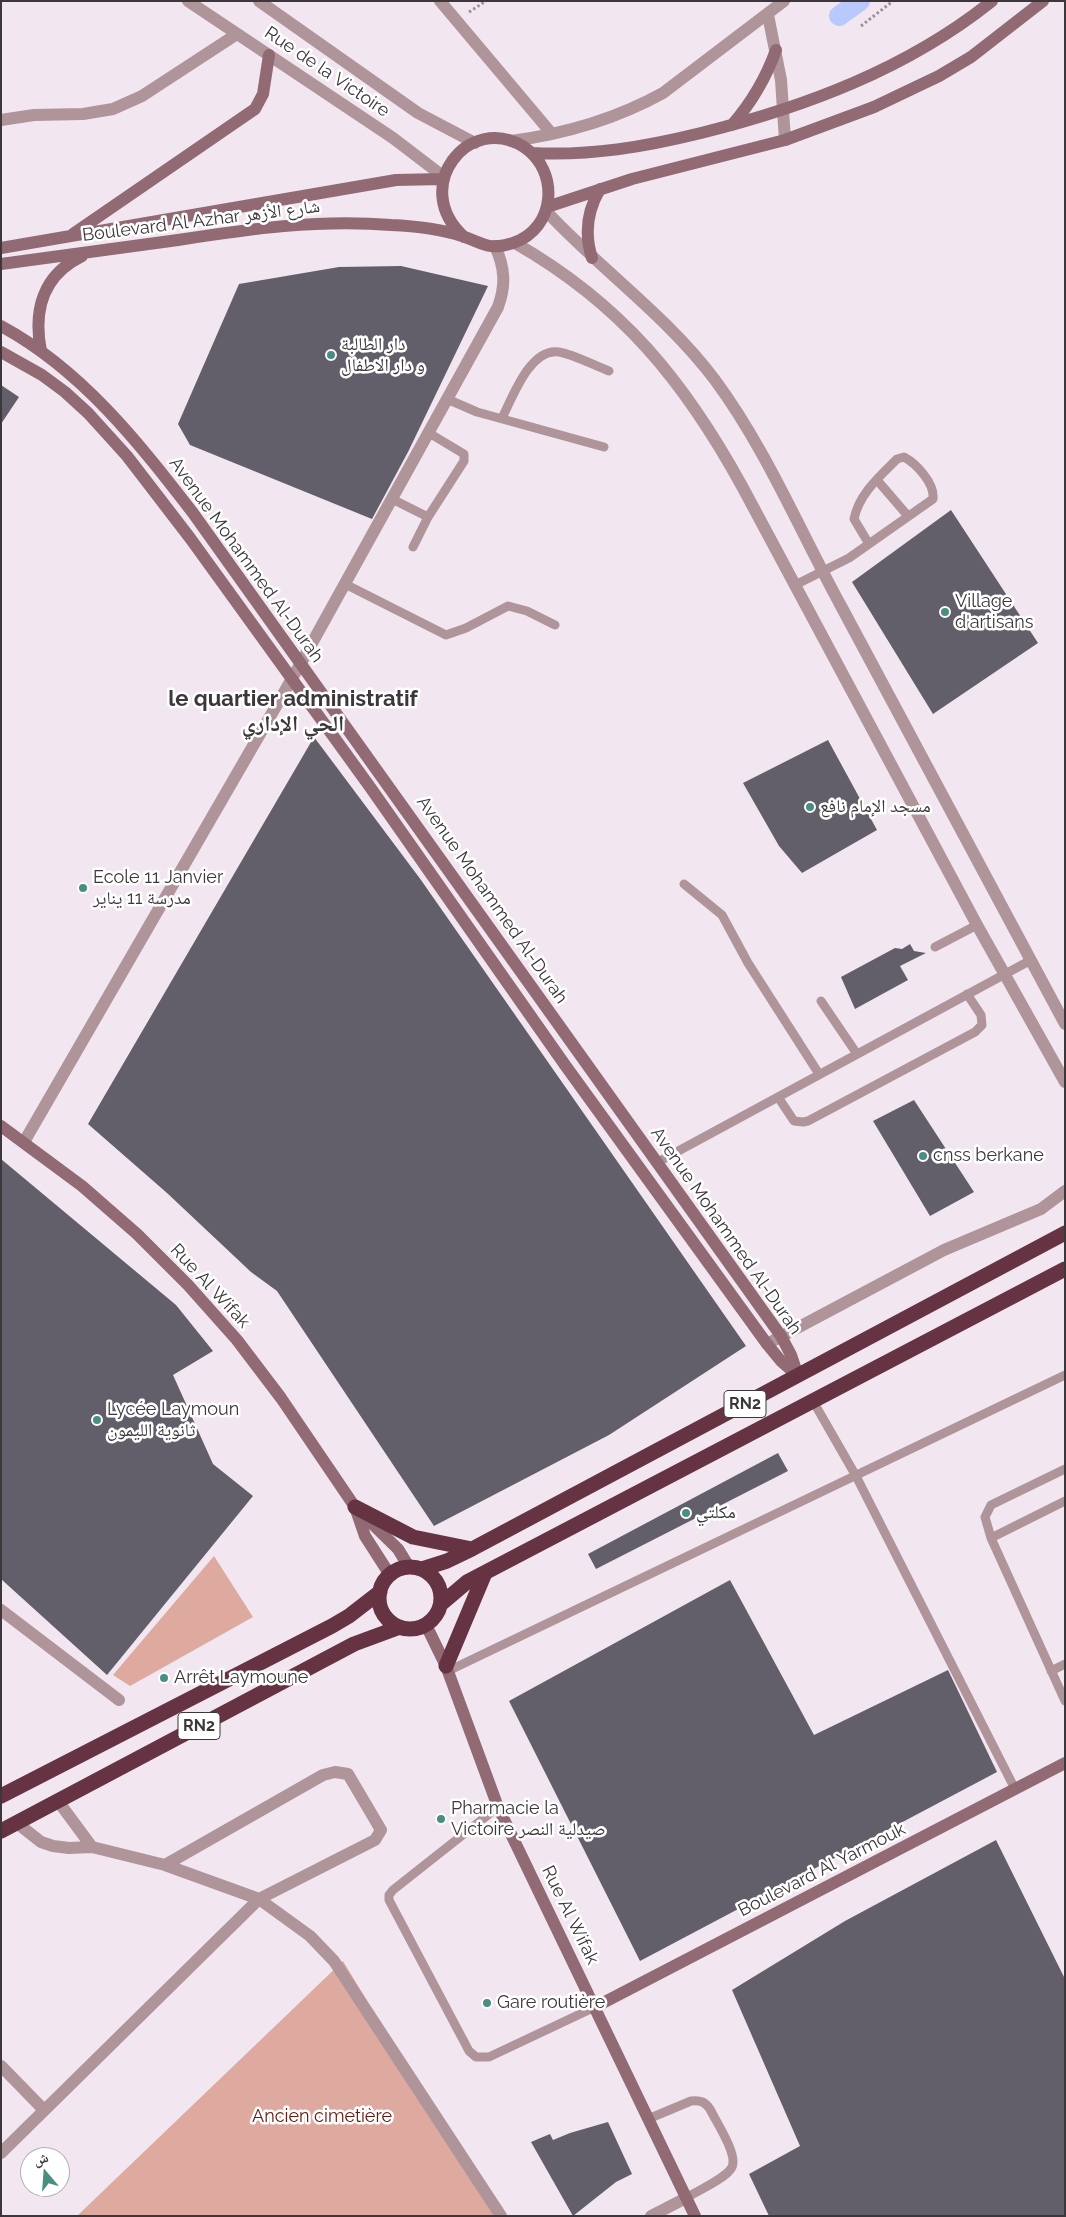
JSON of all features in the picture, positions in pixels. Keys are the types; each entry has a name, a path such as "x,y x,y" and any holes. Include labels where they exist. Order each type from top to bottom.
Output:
{"highway":[{"name":"RN2","path":"1,1796 332,1626 349,1616 380,1592 390,1575 396,1571 447,1561 472,1549 1065,1233"},
{"name":"RN2","path":"1,1831 354,1644 400,1627 408,1629 426,1625 433,1619 441,1604 460,1587 485,1573 1065,1269"},
{"path":"354,1508 413,1537 472,1549"},
{"path":"416,1568 431,1575 438,1583 441,1593 441,1604"},
{"path":"447,1668 485,1573"},
{"path":"380,1592 381,1609 392,1623 400,1627"}],"street":[{"name":"Rue de la Victoire","path":"188,1 393,138 443,178"},
{"name":"Rue de la Victoire","path":"259,1 418,113 475,143"},
{"path":"440,1 458,19 552,134"},
{"path":"511,141 532,154 539,161 547,178 549,197 547,209 534,230 515,242 495,246 474,242 464,237 451,222 442,205 443,178 455,156 475,143 486,140 511,141 552,134 620,114 663,93 784,1"},
{"path":"532,154 610,152 636,148 784,110 818,98 887,67 952,31 992,1"},
{"path":"547,209 600,189 663,170 786,140 874,108 939,76 970,56 1043,1"},
{"path":"768,14 776,50 786,140"},
{"path":"1,120 34,115 83,114 113,109 142,96 237,34"},
{"path":"731,125 753,98 770,67 776,50"},
{"path":"70,237 255,109 263,94 269,55"},
{"name":"Boulevard Al Azhar شارع الأزهر","path":"1,248 396,180 443,178"},
{"path":"592,258 588,247 588,223 594,199 600,189"},
{"path":"547,209 592,258 640,298 667,324 714,380 755,441 822,571 1065,1024"},
{"name":"Boulevard Al Azhar شارع الأزهر","path":"1,264 263,227 313,223 364,222 398,225 464,237"},
{"path":"515,242 568,276 634,333 660,360 710,430 977,925 1065,1082"},
{"path":"24,1142 301,663 498,307 502,295 504,270 495,246"},
{"path":"41,350 37,331 38,317 45,292 62,270 72,261 90,252"},
{"name":"Avenue Mohammed Al-Durah","path":"1,326 41,350 102,403 143,450 199,521 781,1336 791,1355 798,1376"},
{"name":"Avenue Mohammed Al-Durah","path":"1,352 42,375 65,392 88,412 127,456 190,538 370,787 767,1344 781,1361 798,1376"},
{"name":"Rue Al Wifak","path":"1,1126 82,1186 137,1234 188,1285 236,1340 281,1398 354,1508 365,1536 390,1575"},
{"path":"643,1172 658,1162"},
{"path":"767,1344 944,1250 1041,1209 1065,1191"},
{"name":"Rue Al Wifak","path":"354,1508 416,1568"},
{"path":"1,1610 119,1700"},
{"name":"Rue Al Wifak","path":"426,1625 447,1668 498,1808 695,2216"},
{"name":"Boulevard Al Yarmouk","path":"594,2008 1065,1763"},
{"path":"1,2153 259,1899 375,1840 381,1830 348,1774 335,1772 323,1775 165,1865"},
{"path":"58,1801 92,1847"},
{"path":"17,1823 42,1842 53,1846 69,1848 92,1847 165,1865 259,1899 310,1936 334,1961 398,2062 501,2216"},
{"path":"1,2066 44,2110"},
{"path":"651,2216 686,2198"}],"lane":[{"path":"502,418 533,361 543,355 557,351 609,371"},
{"path":"447,399 477,412 604,447"},
{"path":"413,547 428,517 464,461 464,454 429,433"},
{"path":"795,585 849,558 869,544 908,516 933,499 934,492 928,480 910,460 904,457 897,459 864,493 856,509 854,519 869,544"},
{"path":"877,480 908,516"},
{"path":"392,499 428,517"},
{"path":"345,584 446,635 466,628 508,606 527,611 555,625"},
{"path":"684,884 722,915 748,963 819,1074"},
{"path":"935,947 977,925"},
{"path":"658,1162 1031,960"},
{"path":"778,1097 794,1121 808,1121 975,1032 982,1025 983,1020 967,994"},
{"path":"821,1000 857,1054"},
{"path":"447,1668 1065,1376"},
{"path":"813,1401 856,1476 1015,1789"},
{"path":"1065,1469 991,1505 985,1517 991,1538 1065,1701"},
{"path":"991,1538 1065,1501"},
{"path":"1051,1671 1065,1664"},
{"path":"498,1808 393,1890 389,1894 389,1900 469,2051 476,2057 489,2057 594,2008"},
{"path":"648,2119 692,2101 699,2100 706,2103 710,2109 731,2150 732,2167 726,2174 686,2198"}],"path":[{"path":"458,19 486,1"},
{"path":"861,26 893,1"}],"green space":[{"path":"214,1556 253,1617 130,1686 113,1675"},
{"name":"Ancien cimetière","path":"343,1961 497,2216 77,2216"}],"building":[{"name":"دار الطالبة و دار الاطفال","path":"401,266 488,286 408,452 372,519 190,445 178,424 239,284 339,267"},
{"path":"1,385 19,397 1,424"},
{"name":"Village d'artisans","path":"951,510 1038,643 933,714 852,582"},
{"path":"314,737 421,880 746,1346 609,1435 434,1526 277,1291 251,1272 167,1193 88,1124"},
{"name":"مسجد الإمام نافع","path":"828,740 877,830 802,873 779,846 743,783"},
{"path":"910,944 914,951 926,953 900,966 908,980 855,1009 841,977 895,948 902,949"},
{"name":"cnss berkane","path":"914,1100 974,1192 930,1216 873,1121"},
{"name":"Lycée Laymoun ثانوية الليمون","path":"1,1159 176,1305 213,1351 173,1375 213,1464 253,1496 107,1675 1,1579"},
{"name":"مكلتي","path":"778,1453 788,1471 596,1569 588,1554"},
{"path":"730,1580 814,1735 948,1670 997,1772 640,1961 509,1701"},
{"path":"996,1840 1065,1979 1065,2216 769,2216 749,2174 800,2146 732,1990 845,1921"},
{"path":"608,2122 632,2174 616,2182 573,2216 531,2142 550,2134 553,2140"}],"waterway":[{"path":"839,16 860,1"}],"place":[{"name":"دار الطالبة و دار الاطفال","path":"331,355"},
{"name":"Village d'artisans","path":"945,612"},
{"name":"مسجد الإمام نافع","path":"810,807"},
{"name":"Ecole 11 Janvier مدرسة 11 يناير","path":"83,888"},
{"name":"cnss berkane","path":"923,1156"},
{"name":"Lycée Laymoun ثانوية الليمون","path":"97,1420"},
{"name":"مكلتي","path":"686,1513"},
{"name":"Arrêt Laymoune","path":"164,1678"},
{"name":"Pharmacie la Victoire صيدلية النصر","path":"441,1819"},
{"name":"Gare routière","path":"487,2003"}],"district":[{"name":"le quartier administratif الحي الإداري","path":"293,712"}]}
